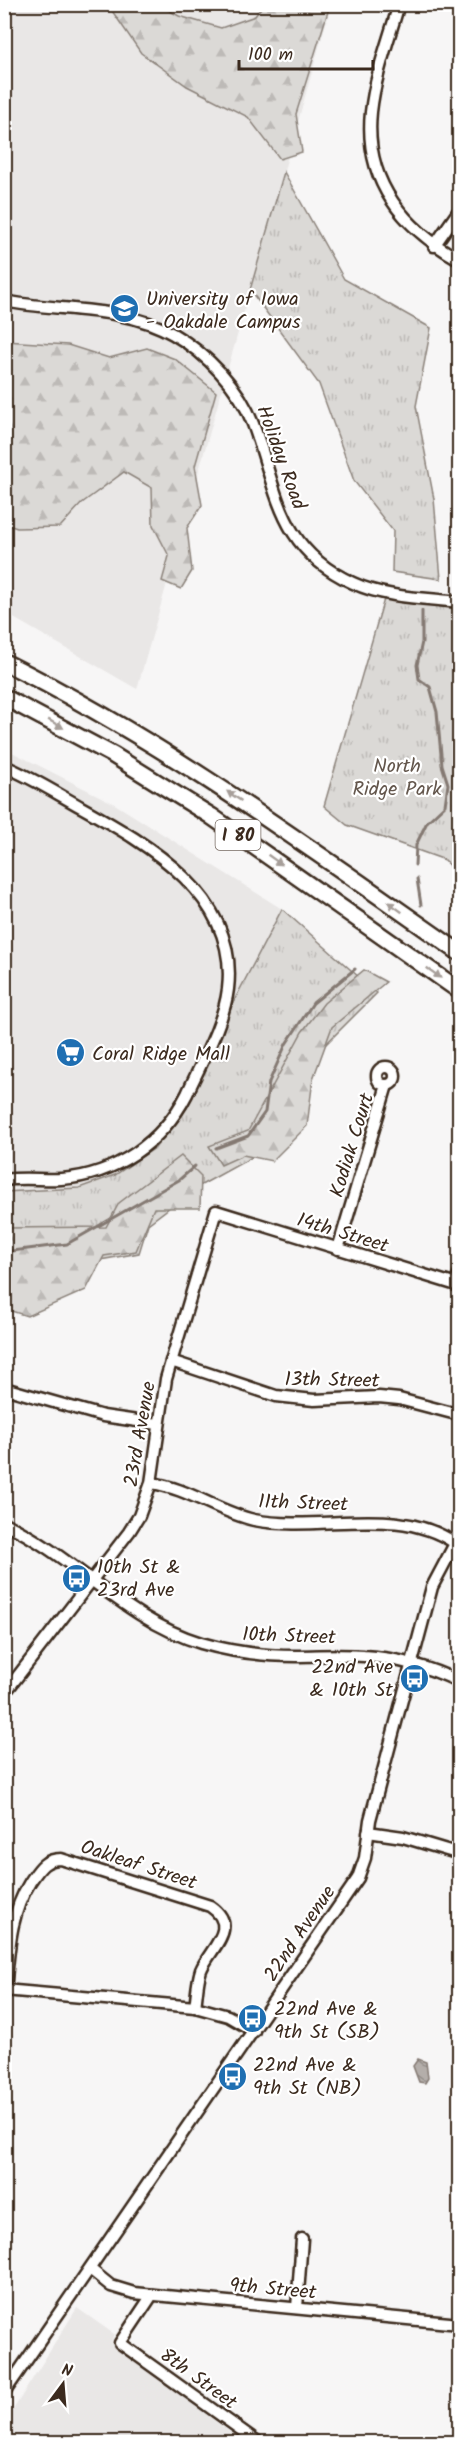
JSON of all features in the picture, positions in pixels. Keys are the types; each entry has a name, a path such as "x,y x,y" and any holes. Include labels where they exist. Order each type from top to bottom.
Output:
{"highway":[{"name":"I 80","path":"4,662 136,733 208,778 283,828 459,953"},
{"name":"I 80","path":"4,697 113,756 211,816 459,991"}],"street":[{"path":"399,4 374,92 371,112 372,143 380,176 392,201 408,223 434,246 459,260"},
{"path":"434,246 459,209"},
{"name":"Holiday Road","path":"4,302 124,316 143,320 174,334 223,376 244,405 253,423 278,505 290,528 306,550 337,575 372,590 459,602"},
{"path":"4,766 105,820 173,865 195,888 216,922 223,939 229,969 226,1004 187,1094 180,1107 153,1139 124,1161 95,1173 59,1179 4,1180"},
{"name":"Kodiak Court","path":"338,1249 387,1085"},
{"name":"14th Street","path":"216,1211 457,1286"},
{"name":"23rd Avenue","path":"4,1694 92,1581 139,1516 151,1483 162,1397 171,1361 216,1211"},
{"path":"457,1286 459,1272"},
{"name":"13th Street","path":"171,1361 276,1396 314,1400 379,1397 399,1399 459,1415"},
{"path":"4,1388 103,1416 158,1424"},
{"name":"11th Street","path":"151,1483 171,1487 213,1507 253,1520 294,1524 403,1522 430,1528 457,1538"},
{"name":"10th Street","path":"4,1523 38,1541 120,1603 151,1622 183,1637 220,1648 263,1655 364,1656 412,1663 459,1682"},
{"name":"22nd Avenue","path":"4,2393 358,1878 365,1858 368,1832 432,1587 457,1538"},
{"path":"368,1832 403,1837 459,1854"},
{"name":"Oakleaf Street","path":"5,1990 11,1929 19,1902 40,1867 53,1859 61,1859 210,1906 216,1910 220,1915 224,1930 198,1978 195,2007"},
{"path":"5,1990 195,2007 228,2016 254,2031"},
{"path":"297,2308 302,2239"},
{"name":"9th Street","path":"90,2270 100,2279 122,2291 459,2324"},
{"name":"8th Street","path":"152,2295 120,2343 258,2442"}],"shaded area":[{"name":"University of Iowa - Oakdale Campus","path":"5,5 331,5 137,689 5,613"},
{"path":"4,748 113,803 282,909 235,999 187,1108 155,1148 115,1175 79,1188 5,1192"},
{"path":"77,2308 114,2334 111,2343 243,2442 5,2442 6,2421"}],"green space":[{"path":"108,5 159,5 179,16 221,28 255,16 263,5 330,5 296,114 302,152 280,159 248,117 187,86 141,53"},
{"path":"284,172 344,279 431,328 416,406 434,499 441,579 392,572 393,531 354,481 319,384 250,290"},
{"path":"5,341 68,345 109,358 147,348 175,359 216,392 195,466 202,505 187,528 192,571 181,589 162,581 169,556 153,525 152,488 124,472 82,503 60,527 17,528 5,524"},
{"name":"North Ridge Park","path":"384,599 459,609 457,675 460,676 459,877 445,860 347,825 324,806"},
{"path":"282,909 377,993 324,1046 265,1150 194,1189 148,1224 139,1253 5,1277 4,1192 79,1188 115,1175 155,1148 187,1108 235,999"},
{"path":"364,970 386,982 332,1027 313,1079 307,1126 272,1161 243,1155 221,1165 209,1146 248,1131 302,1032 324,1003"},
{"path":"181,1156 201,1176 200,1208 154,1208 136,1251 104,1256 86,1290 27,1316 5,1309 5,1228 106,1227 119,1203"}],"water":[{"path":"418,2059 426,2062 428,2078 425,2083 419,2082 413,2066"}],"waterway":[{"path":"415,865 416,845 427,822 445,805 448,784 442,765 437,712 430,687 419,679 417,665 422,642 422,611"},
{"path":"417,879 421,905"},
{"path":"216,1148 248,1136 265,1112 269,1082 286,1044 313,1003 355,969"},
{"path":"4,1252 67,1244 179,1180 195,1166"}],"place":[{"name":"University of Iowa - Oakdale Campus","path":"125,309"},
{"name":"Coral Ridge Mall","path":"71,1053"},
{"name":"10th St & 23rd Ave","path":"76,1578"},
{"name":"22nd Ave & 10th St","path":"414,1678"},
{"name":"22nd Ave & 9th St (SB)","path":"253,2019"},
{"name":"22nd Ave & 9th St (NB)","path":"232,2076"}]}
